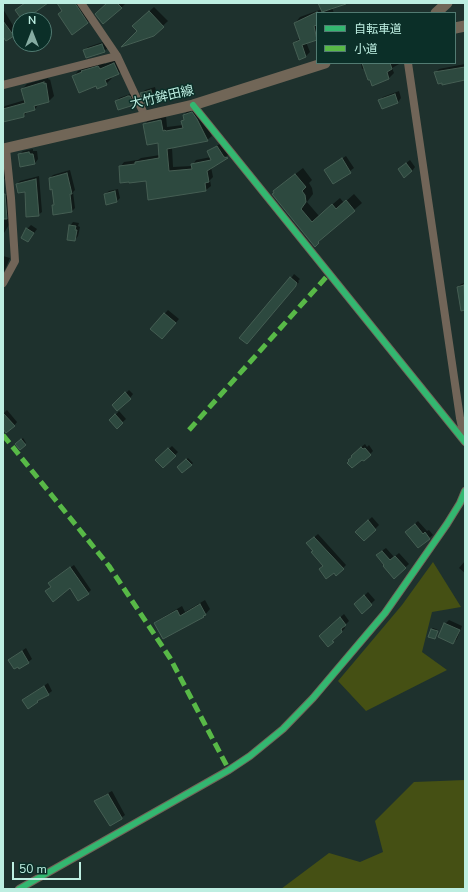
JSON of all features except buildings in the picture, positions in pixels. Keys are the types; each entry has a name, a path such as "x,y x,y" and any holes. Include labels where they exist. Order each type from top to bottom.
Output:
{"main road":[{"path":"437,12 447,3"},
{"name":"大竹鉾田線","path":"4,149 193,105 322,64"}],"street":[{"path":"81,3 117,56 145,116"},
{"path":"3,85 117,56"},
{"path":"408,64 459,410 465,441"},
{"path":"193,105 465,441"},
{"path":"3,283 15,260 11,198 4,149"},
{"path":"19,889 229,770 250,756 283,729 313,698 386,613 447,524 460,503 465,491"}],"green space":[{"path":"433,562 461,607 432,612 422,652 447,670 366,711 338,681 402,605"},
{"path":"465,780 465,889 281,889 329,853 360,862 383,852 375,821 414,782"}],"marked path":[{"path":"189,430 329,274"},
{"path":"3,435 109,566 170,658 229,770"}],"cycle path":[{"path":"193,105 465,442"},
{"path":"19,889 229,770 250,756 283,729 313,698 385,613 447,524 460,503 465,491"}]}
